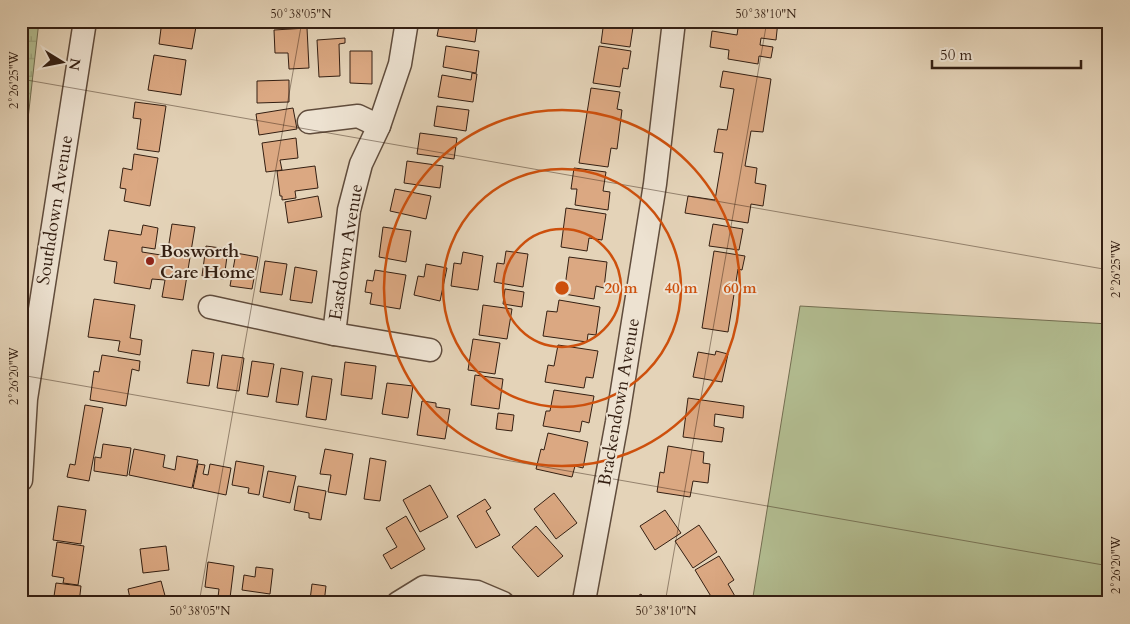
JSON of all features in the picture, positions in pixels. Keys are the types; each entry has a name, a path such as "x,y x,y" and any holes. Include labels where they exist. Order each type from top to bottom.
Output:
{"street":[{"name":"Southdown Avenue","path":"21,480 26,399 85,21"},
{"name":"Eastdown Avenue","path":"407,21 400,64 379,126 361,164 349,210 334,334 430,350"},
{"name":"Brackendown Avenue","path":"582,603 584,601 617,422 654,193 674,21"},
{"path":"309,122 358,116 379,126"},
{"path":"210,307 334,334"},
{"path":"398,603 424,587 478,592 503,603"}],"green space":[{"path":"21,21 39,21 21,181"},
{"path":"800,306 1109,324 1109,603 752,603"}],"building":[{"path":"162,21 197,21 192,49 159,44"},
{"path":"440,21 478,21 475,42 437,36"},
{"path":"594,21 634,21 630,47 601,43 603,28 594,26"},
{"path":"739,21 778,21 776,40 761,38 760,45 773,47 771,58 759,56 758,64 728,59 729,50 710,47 712,31 737,35"},
{"path":"307,28 309,68 289,69 288,53 275,53 274,30"},
{"path":"345,38 345,43 339,44 340,76 319,77 317,40"},
{"path":"446,46 479,51 476,73 443,67"},
{"path":"599,46 631,51 628,69 623,68 620,87 593,83"},
{"path":"350,51 372,51 372,84 350,83"},
{"path":"154,55 186,60 181,95 148,90"},
{"path":"723,71 771,79 763,132 751,131 745,166 757,168 755,183 766,185 763,206 751,204 748,223 685,213 688,196 715,200 723,153 714,152 718,129 727,130 734,89 720,87"},
{"path":"472,73 477,74 473,102 438,97 442,75 471,80"},
{"path":"289,80 289,102 257,103 257,81"},
{"path":"591,88 620,92 617,109 622,110 617,149 611,148 608,167 579,163"},
{"path":"135,102 166,106 159,152 137,149 141,119 133,118"},
{"path":"437,106 469,110 466,131 434,126"},
{"path":"293,108 297,129 259,135 256,114"},
{"path":"420,133 457,138 454,159 417,154"},
{"path":"296,138 298,158 280,160 282,170 266,172 262,143"},
{"path":"134,154 158,158 150,206 124,201 126,189 120,188 123,168 132,170"},
{"path":"407,161 443,166 440,188 404,183"},
{"path":"315,166 318,188 295,191 296,198 282,200 277,171"},
{"path":"574,168 606,172 603,191 610,192 608,210 575,205 577,189 571,189"},
{"path":"395,189 431,196 426,219 390,211"},
{"path":"318,196 322,217 288,223 285,202"},
{"path":"566,208 606,214 602,240 589,238 587,251 561,247"},
{"name":"Bosworth Care Home","path":"172,224 195,227 183,300 162,297 165,280 152,279 150,289 114,283 117,262 104,260 109,230 141,235 143,225 158,228 155,249 142,247 142,252 167,256"},
{"path":"713,224 743,229 739,250 709,246"},
{"path":"383,227 411,231 406,262 379,257"},
{"path":"206,246 228,249 224,279 202,276"},
{"path":"506,251 528,254 523,287 494,282 497,263 504,264"},
{"path":"714,251 745,256 742,270 738,269 728,332 702,328"},
{"path":"463,252 483,256 478,290 451,286 454,263 461,264"},
{"path":"236,253 258,257 252,289 230,286"},
{"path":"569,257 607,262 604,288 596,286 594,299 564,294"},
{"path":"265,261 287,264 282,295 260,292"},
{"path":"426,264 447,268 440,301 414,295 418,276 424,277"},
{"path":"295,267 317,271 312,303 290,300"},
{"path":"375,270 406,275 400,309 370,304 372,293 365,292 367,280 373,281"},
{"path":"505,289 524,292 522,307 503,304"},
{"path":"94,299 135,305 130,338 142,340 140,355 118,351 120,341 88,337"},
{"path":"559,300 600,307 596,335 588,334 587,342 543,336 547,311 557,312"},
{"path":"483,305 512,309 507,339 479,335"},
{"path":"473,339 500,343 495,374 468,370"},
{"path":"558,345 598,351 593,378 586,377 584,388 545,382 548,365 554,366"},
{"path":"192,350 214,353 209,386 187,383"},
{"path":"716,351 728,354 722,382 693,377 698,352 715,355"},
{"path":"102,355 140,361 139,371 132,369 126,406 90,400 94,371 99,372"},
{"path":"222,355 244,358 239,391 217,388"},
{"path":"252,361 274,364 268,397 247,394"},
{"path":"345,362 376,366 372,399 341,395"},
{"path":"281,368 303,372 298,405 276,402"},
{"path":"475,375 503,379 499,409 471,405"},
{"path":"312,376 332,379 326,420 306,417"},
{"path":"387,383 413,386 408,418 382,414"},
{"path":"554,390 594,396 589,423 582,421 580,432 543,426 546,411 550,411"},
{"path":"688,398 744,406 743,418 715,414 714,426 724,428 722,442 683,437"},
{"path":"422,401 436,403 436,407 450,409 445,439 417,435"},
{"path":"85,405 103,408 89,481 67,477 70,464 75,465"},
{"path":"498,413 514,415 512,431 496,429"},
{"path":"548,433 588,442 583,468 575,466 572,477 536,469 541,449 544,450"},
{"path":"103,444 131,448 127,476 94,471 95,457 101,458"},
{"path":"668,446 704,452 703,463 710,464 708,483 693,481 690,497 657,492 660,472 664,473"},
{"path":"134,449 165,455 163,467 175,470 177,456 198,460 192,488 129,475"},
{"path":"325,449 353,454 346,495 328,492 331,475 320,474"},
{"path":"370,458 386,461 380,501 364,499"},
{"path":"236,461 264,466 259,495 248,493 249,488 232,485"},
{"path":"198,464 205,465 203,474 208,475 210,464 231,468 226,495 193,488"},
{"path":"268,471 296,476 290,503 263,497"},
{"path":"430,485 448,517 420,532 403,500"},
{"path":"298,486 326,491 321,520 309,518 309,513 294,510"},
{"path":"554,493 577,523 556,539 534,509"},
{"path":"485,499 491,508 486,511 500,535 476,548 457,516"},
{"path":"58,506 86,510 81,544 53,540"},
{"path":"665,510 681,533 655,550 640,526"},
{"path":"406,516 425,549 391,569 383,555 397,547 386,528"},
{"path":"699,525 717,552 693,568 675,541"},
{"path":"536,526 563,556 538,577 512,547"},
{"path":"57,542 84,546 78,585 63,583 64,578 52,576"},
{"path":"166,546 169,570 143,573 140,549"},
{"path":"719,556 734,580 728,584 736,598 728,603 715,603 695,570"},
{"path":"208,562 234,566 230,598 218,597 219,589 205,587"},
{"path":"256,567 273,569 270,594 242,590 244,575 255,577"},
{"path":"161,581 167,603 131,603 128,589"},
{"path":"56,583 81,586 79,603 53,603"},
{"path":"312,584 326,586 324,603 298,603 298,598 310,600"},
{"path":"641,594 647,603 626,603"}],"place":[{"name":"Bosworth Care Home","path":"150,261"}]}
